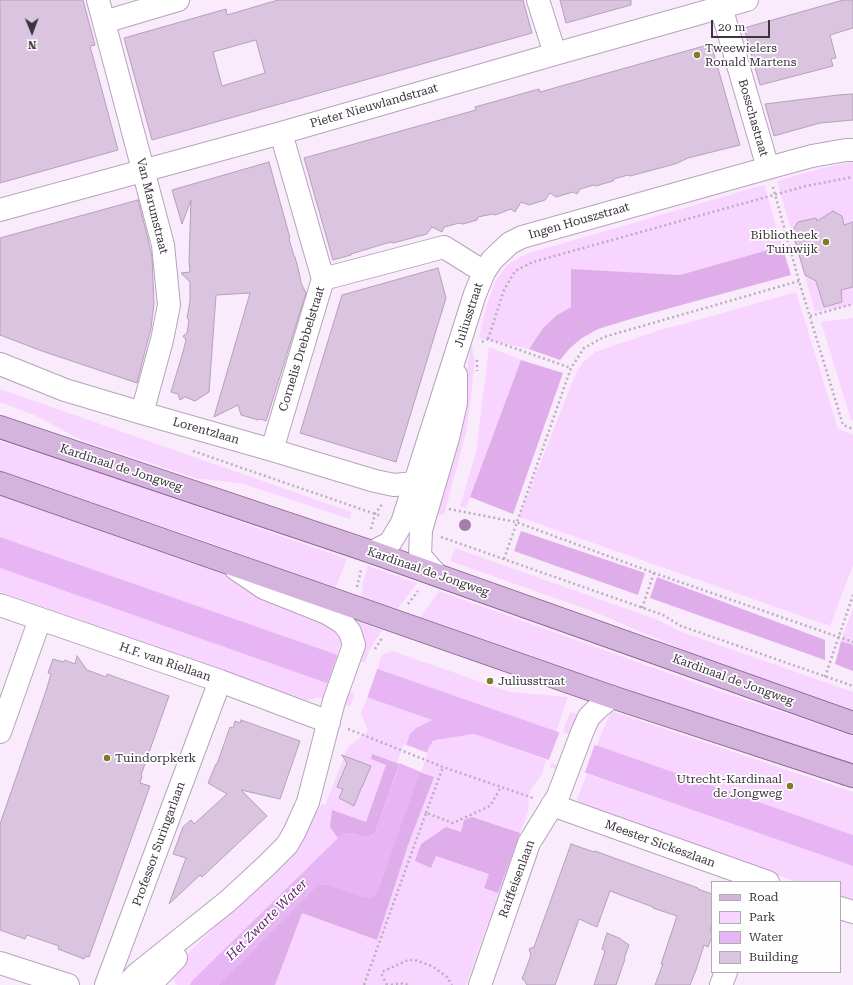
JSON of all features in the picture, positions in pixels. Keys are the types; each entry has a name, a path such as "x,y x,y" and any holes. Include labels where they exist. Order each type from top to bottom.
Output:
{"main road":[{"name":"Kardinaal de Jongweg","path":"0,427 372,552 853,723"},
{"path":"0,483 612,697 853,776"}],"street":[{"name":"Van Marumstraat","path":"98,0 163,245 168,305 162,340 142,413"},
{"path":"104,22 178,0"},
{"path":"538,0 555,54"},
{"name":"Pieter Nieuwlandstraat","path":"0,210 144,172 281,133 555,54 720,4 747,0"},
{"name":"Bosschastraat","path":"720,4 768,168"},
{"name":"Cornelis Drebbelstraat","path":"272,450 323,279 281,133"},
{"name":"Ingen Houszstraat","path":"484,272 492,260 502,250 510,243 522,237 812,156 853,150"},
{"path":"323,279 444,247 484,272"},
{"name":"Juliusstraat","path":"437,575 420,556 411,526 415,483 466,320 484,272"},
{"name":"Juliusstraat","path":"372,552 390,543 411,526 448,438 456,403 455,357"},
{"name":"Lorentzlaan","path":"0,364 65,390 375,481 394,485 415,483"},
{"path":"126,985 228,901 287,845 308,802 338,725 334,701 354,645 350,632 343,623 327,613 264,588 223,561"},
{"name":"H.F. van Riellaan","path":"0,605 220,681 338,725"},
{"path":"0,732 40,619"},
{"name":"Professor Suringarlaan","path":"106,985 220,681"},
{"name":"Raiffeisenlaan","path":"480,985 529,843 558,796 589,717 612,697"},
{"name":"Meester Sickeszlaan","path":"552,805 762,881"},
{"path":"150,985 202,932 228,901"},
{"path":"841,908 853,912"},
{"path":"0,963 68,985"},
{"path":"721,985 726,973"}],"path":[{"path":"768,168 799,281 843,425 853,429"},
{"path":"488,340 504,290 515,271 533,262 806,186 853,177"},
{"path":"504,559 571,368 584,348 604,337 799,281"},
{"path":"810,316 853,304"},
{"path":"476,345 488,340 571,368"},
{"path":"188,449 663,615 681,626 853,686"},
{"path":"449,509 516,522 654,573 853,642"},
{"path":"642,608 654,573"},
{"path":"826,677 853,595"},
{"path":"338,725 443,767 552,805"},
{"path":"364,985 443,767"},
{"path":"426,813 453,823 490,806 501,787"},
{"path":"387,985 382,972 408,960 415,960 432,966 448,977 452,985"},
{"path":"391,985 400,983 409,985"}],"green space":[{"path":"853,162 853,305 815,311 777,181 815,170"},
{"path":"764,185 782,246 680,275 571,270 571,307 557,315 543,328 529,349 479,338 486,307 496,281 507,265 526,254"},
{"path":"796,292 838,429 853,435 853,565 830,626 519,517 574,378 582,363 595,352 660,330"},
{"path":"853,318 853,420 851,420 821,322"},
{"path":"471,343 475,361 466,432 444,515 435,513 458,429"},
{"path":"489,347 521,360 466,508 460,506 476,452"},
{"path":"0,389 351,512 350,519 244,484 195,478 84,441 34,415 0,402"},
{"path":"0,441 126,482 347,559 335,589 203,540 0,472"},
{"path":"0,495 226,575 268,599 326,619 324,625 337,630 342,640 337,655 0,537"},
{"path":"455,548 658,620 679,631 853,692 853,711 719,665 592,611 450,561"},
{"path":"368,566 417,583 397,610 361,598 363,582"},
{"path":"0,568 328,682 323,697 306,700 0,592"},
{"path":"439,591 710,688 853,736 853,768 420,618"},
{"path":"853,608 853,645 841,641"},
{"path":"356,621 382,630 369,651 350,706 342,704 361,632"},
{"path":"392,651 510,692 568,697 556,732 377,669 382,655"},
{"path":"368,697 432,720 416,728 419,772 433,741 474,734 546,760 542,774 530,791 528,811 466,985 177,985 168,973 224,918 308,826 322,804 325,805 348,747 368,731 361,713"},
{"path":"611,711 853,792 853,835 596,747"},
{"path":"570,712 583,716 562,772 550,767"},
{"path":"587,774 853,866 853,901 841,897 841,881 794,881 579,803 577,799"}],"shaded area":[{"path":"782,246 791,275 598,329 582,338 570,348 560,360 529,349 543,328 557,315 571,307 571,269 680,275"},
{"path":"521,360 563,373 513,514 470,497"},
{"path":"521,531 645,573 638,595 514,551"},
{"path":"657,577 825,640 825,660 650,598"},
{"path":"841,641 853,645 853,671 835,664"},
{"path":"372,754 399,764 375,833 370,836 361,836 352,833 344,834 338,838 330,827 332,810 366,822 386,765 371,759"},
{"path":"419,772 434,777 408,845 377,940 302,913 275,985 218,985 318,884 378,890"},
{"path":"472,817 520,833 498,893 484,888 489,874 436,856 431,868 415,861 421,844 446,827 461,832 464,820"}],"water":[{"name":"Het Zwarte Water","path":"0,537 853,835 853,866 474,734 437,740 433,741 429,747 378,890 374,896 369,898 363,897 323,884 318,884 218,985 190,985 192,981 338,838 344,834 352,833 361,836 370,836 375,833 410,734 416,728 432,720 0,568"}],"pier":[{"path":"338,653 378,667 367,698 327,684"},
{"path":"560,731 595,744 584,775 548,762"},
{"path":"404,744 428,753 421,772 397,762"}],"building":[{"path":"0,0 83,0 95,45 90,46 118,150 0,183"},
{"path":"278,0 523,0 532,33 152,140 124,38 226,9 227,15","holes":["256,40 265,73 222,86 213,52"]},
{"path":"560,0 631,0 631,5 566,23"},
{"path":"843,0 853,0 853,28 830,35 836,58 831,59 833,66 760,85 744,28"},
{"path":"711,44 740,145 688,158 675,164 630,176 628,175 596,186 594,185 580,189 577,194 573,192 556,197 550,193 545,200 529,205 521,202 515,212 511,209 495,215 493,214 478,217 477,220 444,227 442,232 432,227 427,234 393,243 391,242 333,260 304,158 476,110 475,107 539,89 540,92"},
{"path":"853,94 853,120 820,123 774,136 765,104"},
{"path":"269,162 301,283 306,293 266,421 241,415 238,405 214,417 250,293 216,295 209,392 195,401 185,397 180,400 178,394 171,392 186,340 183,336 187,333 189,320 187,318 190,301 190,282 181,273 190,272 191,200 182,224 172,190"},
{"path":"138,200 152,257 154,303 151,328 137,383 42,351 0,335 0,238"},
{"path":"833,211 842,216 844,225 853,222 853,287 841,290 842,302 824,307 816,281 805,275 792,231 798,222 816,218 817,221"},
{"path":"438,268 446,298 396,462 300,433 342,295"},
{"path":"77,656 87,670 106,677 107,674 169,696 141,775 140,783 150,786 89,957 86,956 84,959 58,949 59,946 27,935 25,939 0,930 0,824 46,691 51,674 48,673 53,659 63,662 65,660 75,664"},
{"path":"241,720 300,741 280,799 241,790 267,816 202,877 200,875 169,904 186,858 173,854 183,827 191,820 194,824 227,794 208,783 217,764 230,727 233,728 235,721 240,723"},
{"path":"342,755 371,766 354,806 339,798 343,789 337,787 347,763"},
{"path":"571,844 594,852 595,851 711,894 711,939 708,947 704,945 690,985 655,985 663,964 661,964 677,916 610,891 597,927 579,919 555,985 527,985 522,979 531,955 529,949 534,947"},
{"path":"607,933 619,938 629,945 616,985 594,985 605,951 602,949"}],"place":[{"name":"Tweewielers Ronald Martens","path":"697,55"},
{"name":"Bibliotheek Tuinwijk","path":"826,242"},
{"name":"Juliusstraat","path":"490,681"},
{"name":"Tuindorpkerk","path":"107,758"},
{"name":"Utrecht-Kardinaal de Jongweg","path":"790,786"}]}
